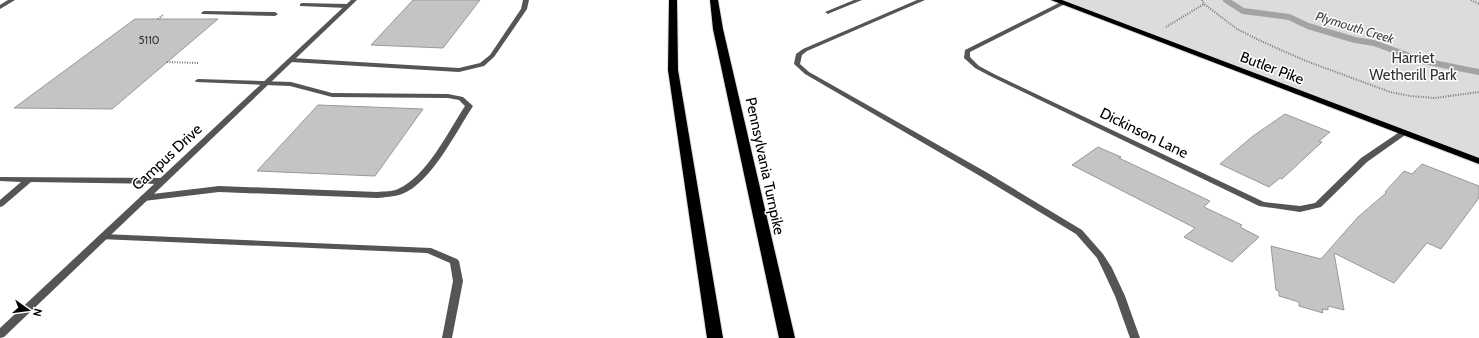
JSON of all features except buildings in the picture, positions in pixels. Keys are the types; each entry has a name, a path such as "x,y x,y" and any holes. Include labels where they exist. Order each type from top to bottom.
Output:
{"highway":[{"path":"673,0 673,70 715,338"},
{"name":"Pennsylvania Turnpike","path":"714,0 718,29 787,338"}],"main road":[{"name":"Butler Pike","path":"1059,1 1479,161"}],"street":[{"path":"0,7 12,0"},
{"name":"Campus Drive","path":"0,334 354,0"},
{"path":"290,60 459,70 482,66 492,56 524,9 526,0"},
{"path":"828,12 859,0"},
{"path":"922,0 805,50 800,54 796,64 807,73 983,174 1079,232 1100,256 1107,268 1120,296 1135,338"},
{"name":"Dickinson Lane","path":"1059,1 967,51 967,58 992,75 1262,204 1300,209 1318,205 1364,160 1404,133"},
{"path":"302,5 347,6"},
{"path":"204,13 275,14"},
{"path":"144,198 219,189 377,196 399,192 416,182 429,168 470,106 461,98 448,96 332,95 291,84 198,81"},
{"path":"0,179 162,181"},
{"path":"0,204 28,180"},
{"path":"103,237 428,250 454,261 458,280 447,338"}],"path":[{"path":"1202,0 1204,4 1237,29 1263,42 1306,61 1390,92 1410,96 1435,98 1479,92"},
{"path":"1471,0 1479,4"},
{"path":"1151,36 1204,4"},
{"path":"158,19 163,15"},
{"path":"168,62 199,63"}],"green space":[{"name":"Harriet Wetherill Park","path":"1055,0 1479,0 1479,161"}],"waterway":[{"name":"Plymouth Creek","path":"1226,0 1243,11 1289,17 1308,26 1355,40 1374,43 1423,61 1479,72"}]}
